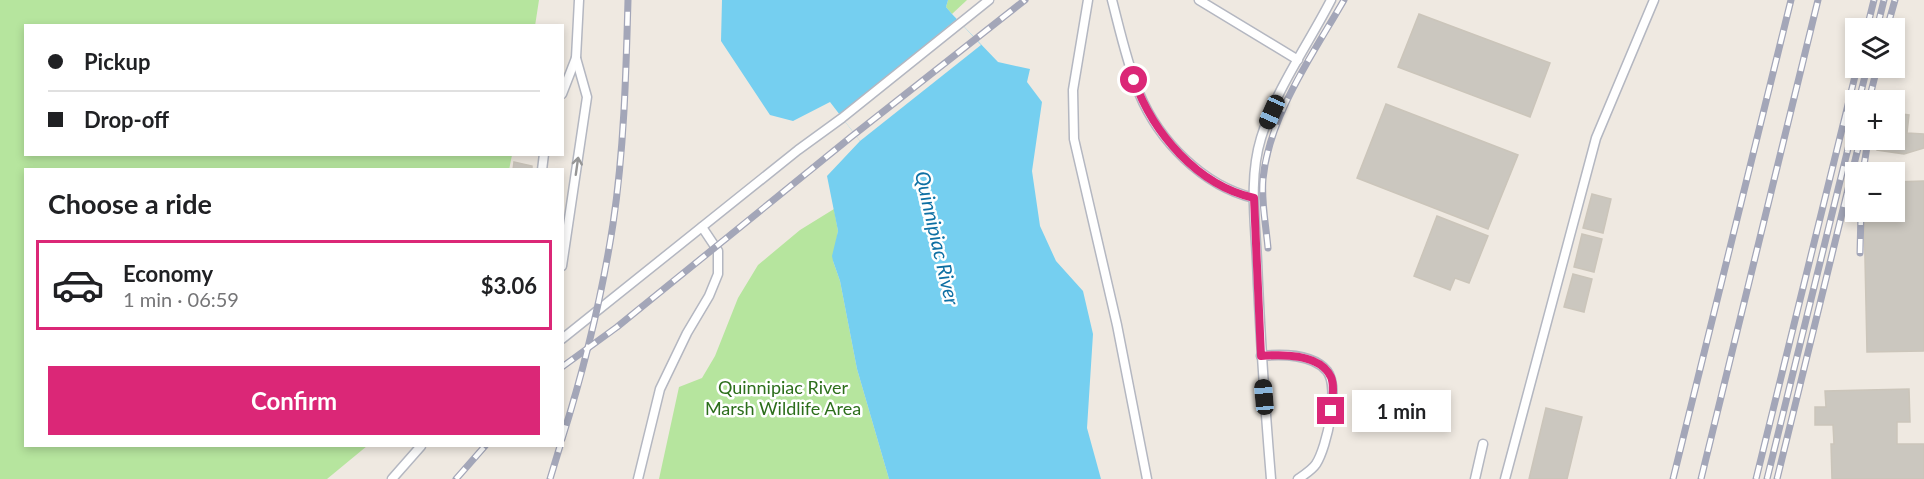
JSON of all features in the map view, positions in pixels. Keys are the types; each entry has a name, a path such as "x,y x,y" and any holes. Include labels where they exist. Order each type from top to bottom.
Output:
{"lane":[{"path":"564,89 576,58 579,0"},
{"path":"564,337 989,0"},
{"path":"1088,0 1073,90 1074,139 1117,325 1147,479"},
{"path":"1112,0 1139,94 1156,123 1177,151 1210,179 1225,188 1254,198"},
{"path":"1199,0 1298,60"},
{"path":"1271,479 1261,356 1254,198 1257,158 1261,139 1278,97 1331,0"},
{"path":"1505,479 1596,138 1654,0"},
{"path":"564,252 587,97 576,58"},
{"path":"638,479 660,389 687,333 709,296 718,274 718,251 702,227"},
{"path":"1261,356 1292,356 1309,360 1326,369 1332,379 1331,411 1320,454 1315,466 1298,479"},
{"path":"1474,479 1483,444"},
{"path":"392,479 420,447"}],"green space":[{"path":"0,0 539,0 535,24 24,24 24,156 512,156 509,168 24,168 24,447 366,447 327,479 0,479"},
{"path":"948,0 967,0 952,14 946,7"},
{"name":"Quinnipiac River Marsh Wildlife Area","path":"834,209 838,231 833,261 840,281 857,369 889,479 659,479 679,387 702,378 715,356 738,298 758,265 800,230"}],"water":[{"name":"Quinnipiac River","path":"722,0 948,0 946,7 998,62 1030,69 1027,82 1042,102 1032,171 1040,226 1056,261 1083,291 1093,334 1087,428 1101,479 889,479 857,369 840,281 832,256 838,231 827,176 860,141 830,102 793,121 770,115 721,41"}],"pier":[{"path":"957,19 981,45 860,141 840,115"}],"building":[{"path":"1419,14 1550,63 1530,117 1398,67"},
{"path":"1386,104 1518,155 1488,229 1357,178"},
{"path":"1905,114 1909,115 1907,133 1924,134 1924,148 1904,154 1877,150 1905,150"},
{"path":"514,162 532,166 532,168 513,168"},
{"path":"1924,181 1924,351 1867,352 1864,222 1905,222 1905,182"},
{"path":"1592,194 1611,199 1603,233 1583,228"},
{"path":"1437,216 1488,236 1469,283 1455,278 1450,290 1414,276"},
{"path":"1582,234 1602,239 1594,272 1574,267"},
{"path":"1573,274 1592,279 1584,312 1564,307"},
{"path":"1909,389 1910,422 1897,422 1897,444 1924,444 1924,479 1832,479 1833,425 1815,425 1815,407 1826,407 1825,391"},
{"path":"1546,408 1582,417 1567,479 1529,479"}],"railway":[{"path":"564,432 592,332 613,224 622,140 628,0"},
{"path":"564,366 617,327 851,137 1025,0"},
{"path":"1268,248 1263,204 1263,179 1274,132 1294,86 1344,0"},
{"path":"1673,479 1791,0"},
{"path":"1701,479 1818,0"},
{"path":"1870,18 1874,0"},
{"path":"1880,18 1884,0"},
{"path":"1890,18 1895,0"},
{"path":"1756,479 1855,78"},
{"path":"1862,90 1864,78"},
{"path":"1872,90 1874,78"},
{"path":"1767,479 1848,150"},
{"path":"1777,479 1858,150"},
{"path":"1865,162 1866,150"},
{"path":"1860,253 1861,222"},
{"path":"456,479 484,447"},
{"path":"550,479 560,447"}],"route":[{"path":"1134,80 1147,110 1177,151 1188,162 1225,188 1254,198 1261,356 1292,356 1309,360 1326,369 1332,379 1331,411"}]}
